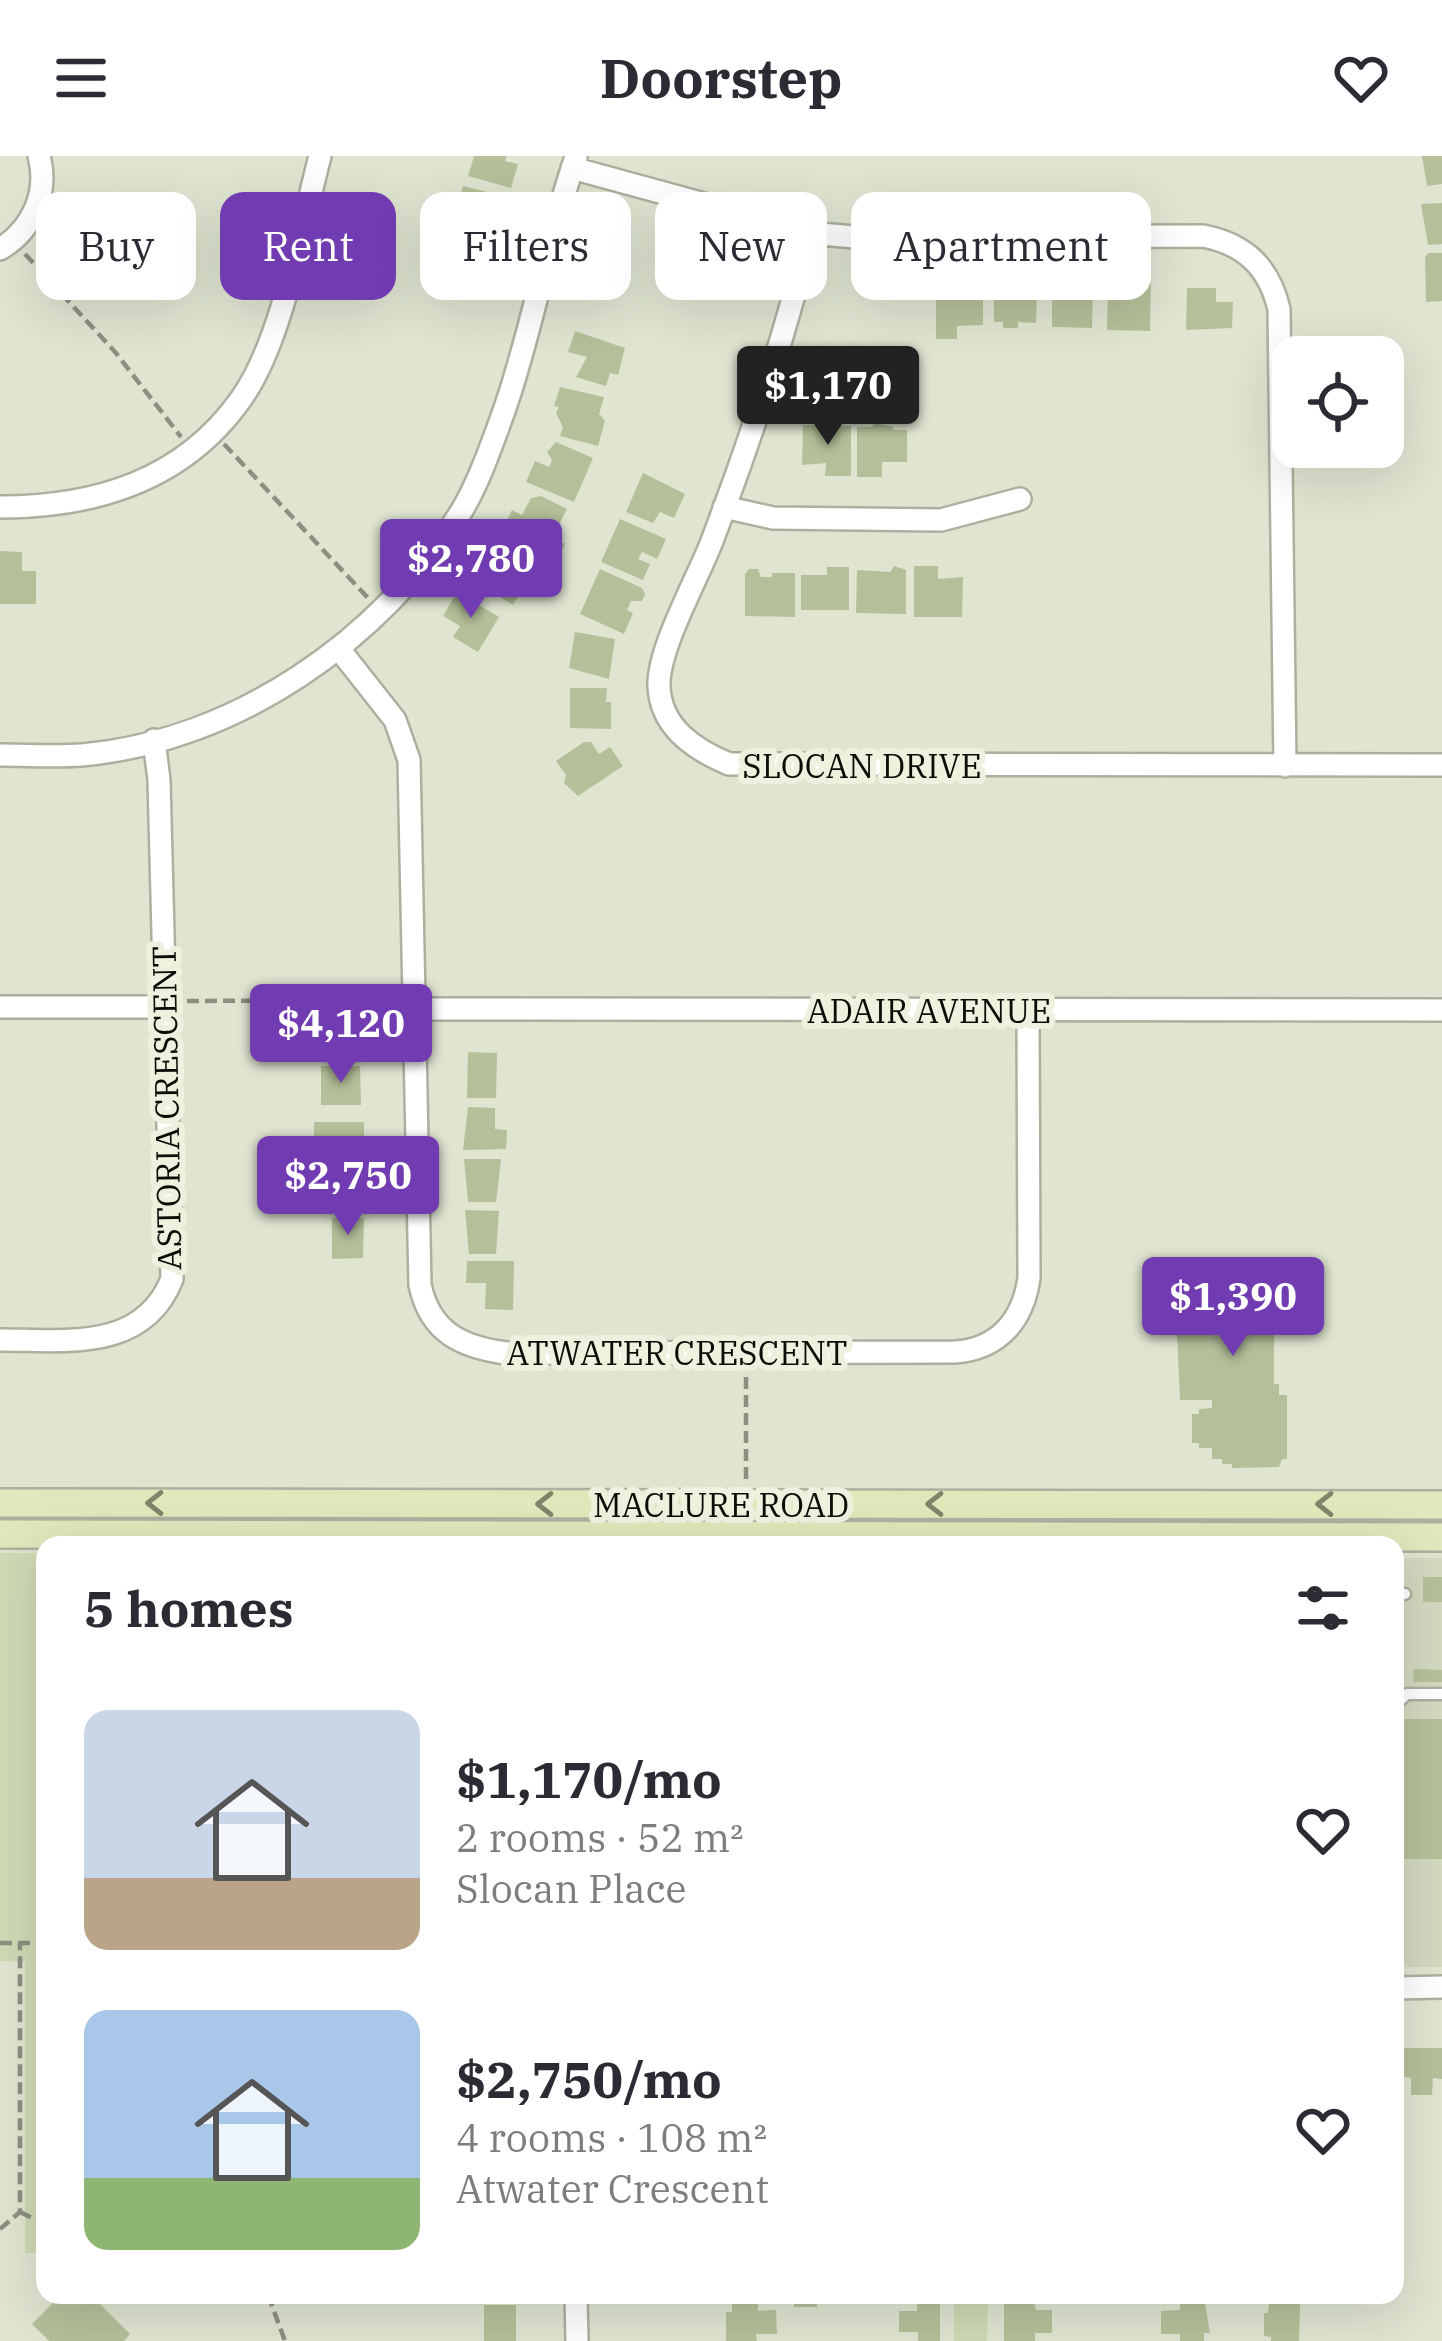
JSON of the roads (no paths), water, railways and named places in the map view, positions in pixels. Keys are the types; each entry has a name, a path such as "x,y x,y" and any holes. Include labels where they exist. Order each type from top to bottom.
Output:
{"main road":[{"name":"MACLURE ROAD","path":"0,1503 1442,1504"},
{"name":"MACLURE ROAD","path":"0,1534 961,1536"},
{"name":"MACLURE ROAD","path":"1404,1537 1442,1537"}],"street":[{"path":"6,245 30,223 43,171 39,156"},
{"path":"0,507 80,503 121,490 191,450 212,431 241,399 268,344 320,156"},
{"path":"0,755 82,754 154,740 238,708 339,649 382,613 464,508 504,412 574,162 674,192"},
{"path":"827,235 1203,236 1226,241 1264,271 1279,309 1285,766"},
{"name":"SLOCAN DRIVE","path":"791,300 724,507 663,660 659,689 675,731 703,754 729,764 1442,765"},
{"path":"724,507 772,518 940,520 1019,499"},
{"name":"ATWATER CRESCENT","path":"339,649 395,720 409,760 420,1285 424,1304 439,1329 467,1345 506,1353 746,1353 971,1351 990,1344 1016,1320 1029,1278 1028,1011"},
{"name":"ASTORIA CRESCENT","path":"0,1340 110,1336 141,1322 166,1295 174,1263 154,740"},
{"path":"0,1007 165,1004"},
{"name":"ADAIR AVENUE","path":"416,1005 1442,1010"},
{"path":"1404,1988 1442,1987"},
{"path":"576,2304 577,2341"}],"lane":[{"path":"1404,1697 1442,1694"}]}
